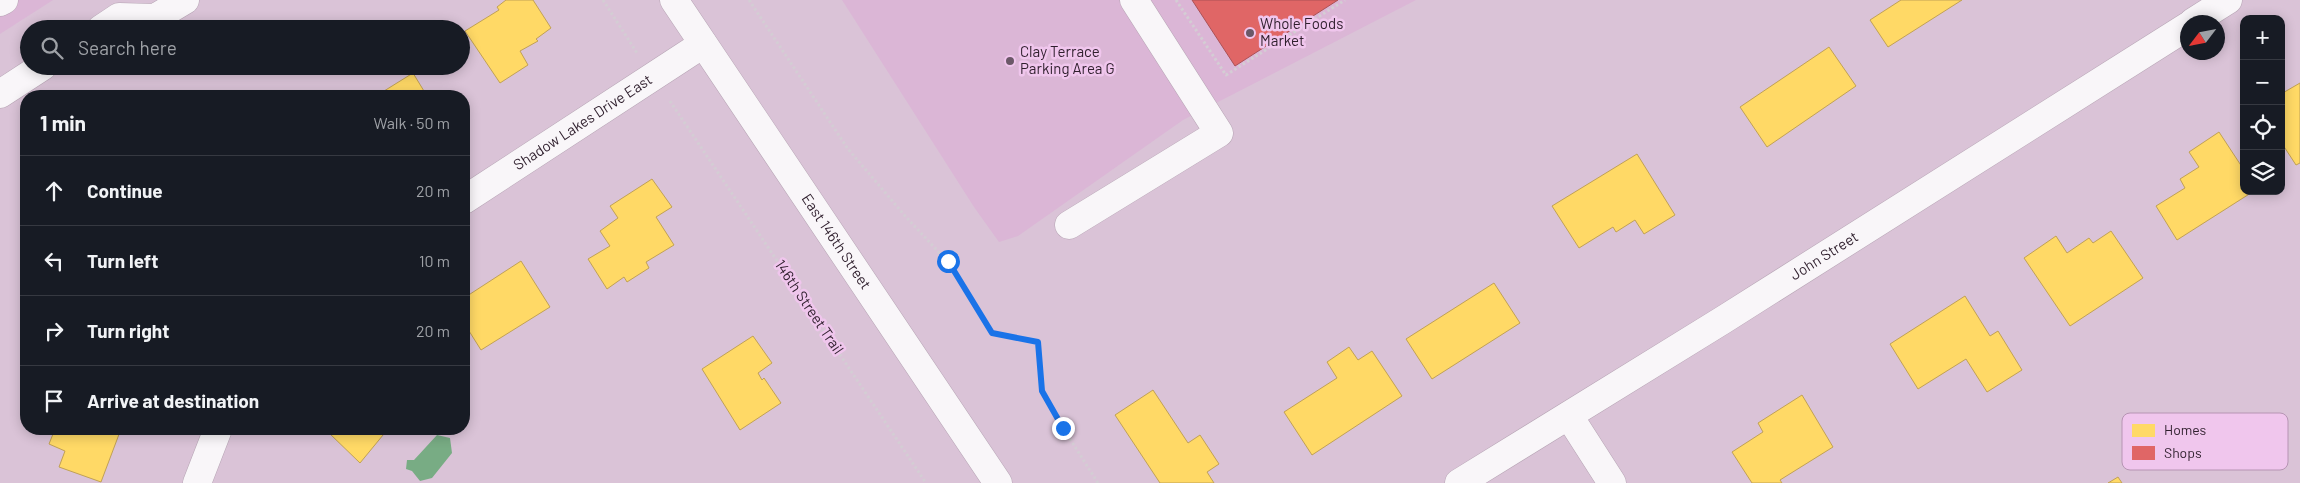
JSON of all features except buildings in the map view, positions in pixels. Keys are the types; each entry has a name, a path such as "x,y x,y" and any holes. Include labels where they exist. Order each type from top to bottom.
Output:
{"street":[{"path":"0,2 4,0"},
{"path":"115,15 155,18 185,0"},
{"name":"East 146th Street","path":"674,0 998,483"},
{"path":"1069,225 1219,133 1134,0"},
{"path":"2204,15 2228,0"},
{"name":"John Street","path":"1459,483 1569,416 2180,31"},
{"name":"Shadow Lakes Drive East","path":"470,196 703,44"},
{"path":"0,94 29,75"},
{"path":"1569,416 1612,483"},
{"path":"197,483 216,435"}],"path":[{"path":"603,0 625,34"},
{"path":"750,0 848,149 900,210 948,261 992,333 1038,342 1042,391 1098,483"},
{"path":"1176,0 1226,75 1345,0"},
{"name":"146th Street Trail","path":"692,131 926,483"}],"shaded area":[{"path":"0,0 53,0 20,20 0,34"},
{"name":"Clay Terrace Parking Area G","path":"842,0 1416,0 1183,120 1018,236 999,242 974,207"},
{"path":"437,435 450,438 452,453 432,478 420,481 412,471 406,469 407,460 414,460"}],"place":[{"name":"Whole Foods Market","path":"1250,33"},
{"name":"Clay Terrace Parking Area G","path":"1010,61"}],"route":[{"path":"948,261 992,333 1038,342 1038,362 1042,391 1063,428"}]}
